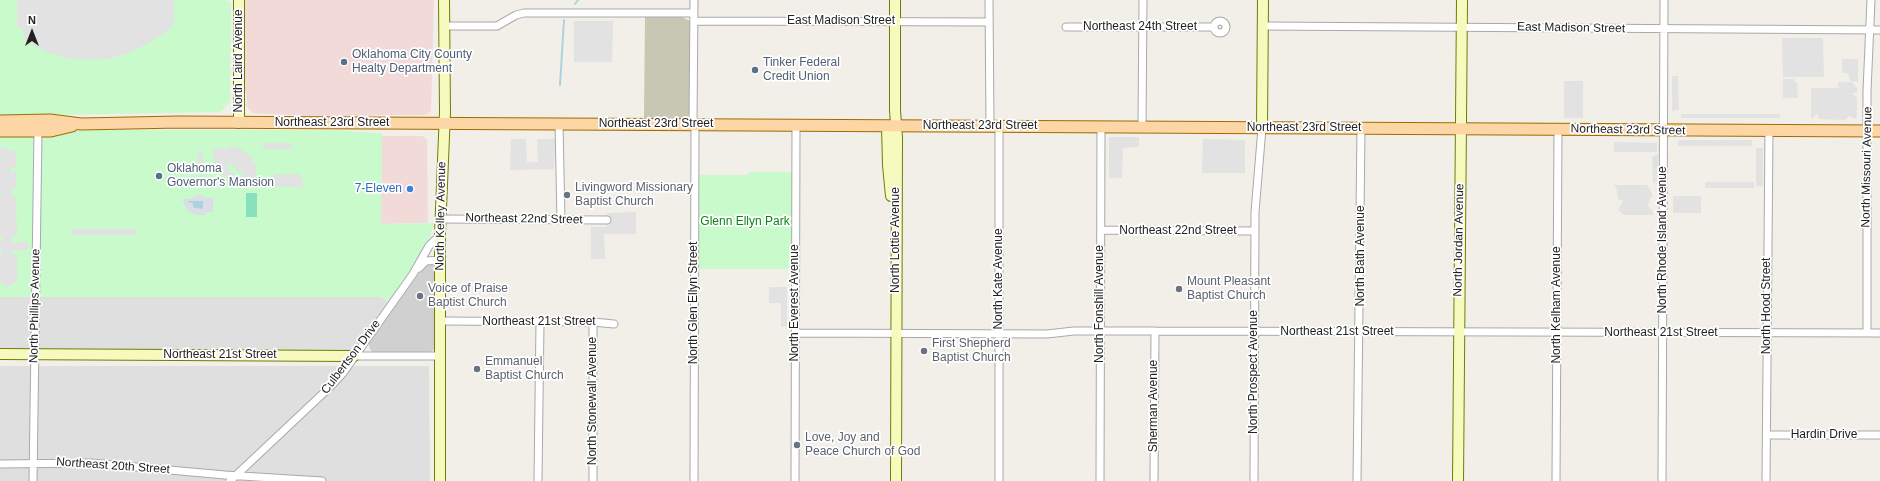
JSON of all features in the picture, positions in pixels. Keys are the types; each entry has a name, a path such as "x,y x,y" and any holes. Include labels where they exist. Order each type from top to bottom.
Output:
{"main road":[{"name":"Northeast 23rd Street","path":"0,121 50,120 81,124 239,123 1101,126 1880,131"},
{"name":"Northeast 23rd Street","path":"0,131 50,131 81,124"}],"street":[{"name":"North Laird Avenue","path":"239,0 239,123"},
{"name":"North Kelley Avenue","path":"440,481 440,219 444,124 444,0"},
{"name":"North Glen Ellyn Street","path":"694,0 694,481"},
{"name":"North Lottie Avenue","path":"895,0 892,126 888,165 891,194 896,481"},
{"name":"North Kate Avenue","path":"990,0 989,22 994,126 999,334 999,481"},
{"path":"1142,127 1143,0"},
{"name":"North Prospect Avenue","path":"1254,481 1255,194 1261,154 1263,0"},
{"name":"North Jordan Avenue","path":"1458,481 1458,332 1462,0"},
{"name":"North Rhode Island Avenue","path":"1662,481 1664,0"},
{"name":"North Missouri Avenue","path":"1867,333 1867,131 1871,0"},
{"name":"East Madison Street","path":"445,26 497,26 516,15 524,13 989,22"},
{"name":"East Madison Street","path":"1262,26 1880,30"},
{"name":"Northeast 24th Street","path":"1066,27 1214,27"},
{"path":"559,124 561,220"},
{"name":"North Everest Avenue","path":"795,481 796,125"},
{"name":"North Fonshill Avenue","path":"1100,481 1101,126"},
{"name":"North Bath Avenue","path":"1357,481 1361,128"},
{"name":"North Kelham Avenue","path":"1556,481 1558,129"},
{"name":"North Hood Street","path":"1766,481 1766,332 1769,130"},
{"name":"North Phillips Avenue","path":"33,481 38,131"},
{"name":"Northeast 22nd Street","path":"440,219 607,220"},
{"name":"Northeast 22nd Street","path":"1101,230 1255,231"},
{"name":"Culbertson Drive","path":"233,478 316,402 343,373 413,274 429,246 435,240 440,240"},
{"path":"413,274 426,261 440,260"},
{"name":"Northeast 21st Street","path":"440,321 593,322 614,324"},
{"path":"538,481 540,322"},
{"name":"North Stonewall Avenue","path":"593,322 593,481"},
{"name":"Northeast 21st Street","path":"795,333 1047,334 1100,331 1556,332 1663,334 1766,332 1880,333"},
{"name":"Sherman Avenue","path":"1154,481 1155,331"},
{"name":"North Lottie Avenue","path":"890,481 893,334"},
{"name":"Northeast 21st Street","path":"0,354 440,356"},
{"name":"Hardin Drive","path":"1767,434 1880,435"},
{"name":"Northeast 20th Street","path":"0,464 33,462 111,464 233,478 322,481"}],"shaded area":[{"path":"17,0 174,0 174,24 166,32 147,44 126,54 107,59 85,60 65,58 26,42 22,28 17,28"},
{"path":"244,0 434,0 431,111 426,115 382,115 345,118 252,113 245,104 247,103 246,94 244,92"},
{"path":"645,17 682,17 690,21 690,113 687,118 644,118"},
{"path":"574,21 613,21 612,62 574,62"},
{"path":"1782,38 1823,38 1824,77 1783,77"},
{"path":"1842,59 1858,59 1858,82 1850,81 1848,73 1842,73"},
{"path":"1672,76 1678,76 1679,110 1672,111"},
{"path":"1783,79 1794,79 1794,82 1797,82 1798,98 1783,98"},
{"path":"1564,81 1583,81 1583,118 1564,118"},
{"path":"1839,82 1852,82 1857,88 1857,93 1852,93 1857,98 1857,117 1855,119 1850,116 1844,120 1819,119 1817,114 1811,119 1811,88 1840,88 1837,85"},
{"path":"1681,114 1780,114 1780,118 1681,118"},
{"path":"382,136 423,136 427,140 428,223 381,224"},
{"path":"1109,137 1139,137 1139,147 1123,148 1122,178 1109,178"},
{"path":"511,139 526,139 527,162 538,162 537,139 555,139 554,169 510,170"},
{"path":"1203,139 1245,140 1245,173 1202,173"},
{"path":"1678,140 1752,140 1752,146 1678,146"},
{"path":"1614,142 1657,143 1657,152 1614,152"},
{"path":"263,143 291,143 291,149 263,149"},
{"path":"5,147 10,151 16,150 16,168 10,168 10,172 16,172 16,189 12,189 12,197 16,197 17,236 13,236 11,239 12,242 28,242 28,250 11,251 11,254 17,255 17,283 12,283 11,286 3,286 3,284 0,283 0,255 3,252 0,249 0,242 3,239 0,236 0,195 2,194 0,192 0,161 2,158 0,156 0,148"},
{"path":"228,147 237,147 254,159 251,164 256,164 256,185 236,186 222,173 220,164 214,164 213,149 225,148 227,152","holes":["228,158 228,164 231,164 231,159 233,159 231,165 240,172 243,169 241,176 237,176 228,170 227,164"]},
{"path":"1756,148 1763,148 1763,186 1756,186"},
{"path":"198,151 203,151 203,168 198,171"},
{"path":"1658,154 1658,181 1653,183 1652,157"},
{"path":"275,174 300,174 303,181 303,187 270,187 270,179 274,178"},
{"path":"1705,182 1754,182 1754,188 1705,188"},
{"path":"1614,185 1647,185 1653,195 1647,205 1653,211 1653,215 1624,215 1618,210 1623,201 1618,199 1617,190"},
{"path":"199,194 207,198 213,198 213,212 207,212 205,215 194,215 190,211 188,212 182,199 190,199","holes":["203,201 203,209 197,208 193,203 188,202"]},
{"path":"1673,196 1701,196 1701,213 1673,213"},
{"path":"636,212 636,234 604,234 605,259 591,259 591,227 607,227 607,213"},
{"path":"71,229 136,229 136,235 71,235"},
{"name":"Voice of Praise Baptist Church","path":"433,263 436,266 435,349 429,353 371,351 369,343 425,265"},
{"path":"769,287 787,287 787,326 781,327 781,303 769,303"},
{"path":"0,297 381,297 388,302 356,347 349,351 0,350"},
{"path":"0,366 429,366 430,481 0,481"}],"green space":[{"path":"0,0 227,0 231,3 230,102 220,112 53,115 48,134 88,130 330,130 382,133 381,224 434,223 427,246 388,302 381,297 0,297"},
{"name":"Glenn Ellyn Park","path":"749,172 792,172 792,269 698,269 698,175 748,175"},
{"path":"246,193 257,193 257,217 246,217"}],"water":[{"path":"188,201 203,201 203,209 193,207 193,203"}],"waterway":[{"path":"575,4 578,0"},
{"path":"560,85 564,20"}],"place":[{"name":"Oklahoma City County Healty Department","path":"344,62"},
{"name":"Tinker Federal Credit Union","path":"755,70"},
{"name":"Oklahoma Governor's Mansion","path":"159,176"},
{"name":"7-Eleven","path":"410,189"},
{"name":"Livingword Missionary Baptist Church","path":"567,195"},
{"name":"Mount Pleasant Baptist Church","path":"1179,289"},
{"name":"Voice of Praise Baptist Church","path":"420,296"},
{"name":"First Shepherd Baptist Church","path":"924,351"},
{"name":"Emmanuel Baptist Church","path":"477,369"},
{"name":"Love, Joy and Peace Church of God","path":"797,445"}]}
